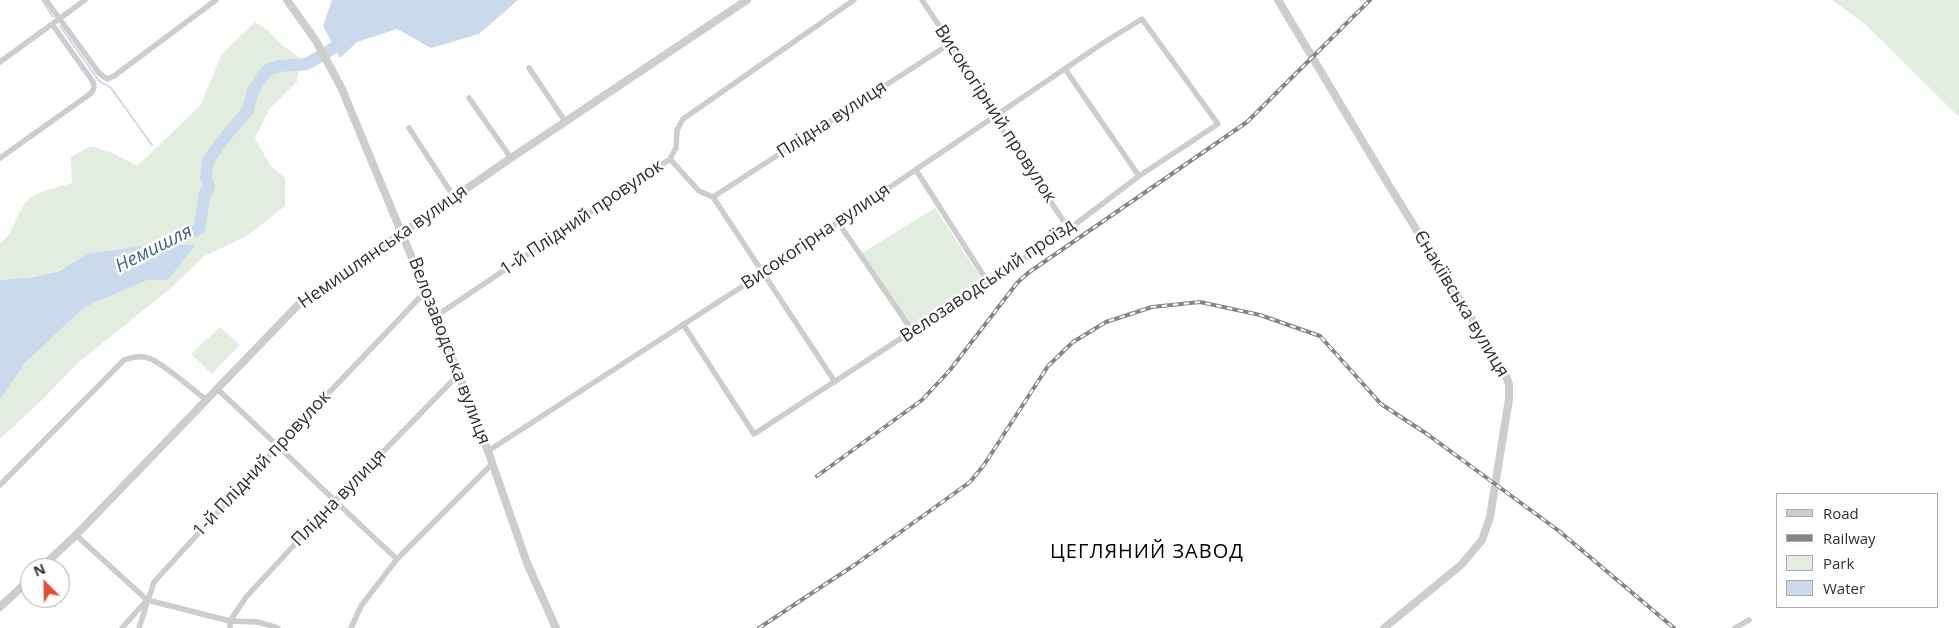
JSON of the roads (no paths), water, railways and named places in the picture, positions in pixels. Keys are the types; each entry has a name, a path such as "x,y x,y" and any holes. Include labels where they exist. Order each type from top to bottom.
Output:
{"street":[{"path":"46,0 99,82"},
{"path":"0,62 85,0"},
{"path":"0,158 90,94 99,82 114,76 216,0"},
{"name":"Велозаводська вулиця","path":"287,0 316,41 334,72 436,316 488,450 527,563 556,628"},
{"name":"Немишлянська вулиця","path":"52,558 299,304 511,158 747,0"},
{"name":"1-й Плідний провулок","path":"436,316 670,159 676,148 677,130 683,119 854,0"},
{"name":"Високогірний провулок","path":"922,0 998,114 1000,126 1069,229"},
{"name":"Єнакіївська вулиця","path":"1278,0 1390,187 1504,371 1509,384 1509,398 1490,516 1482,540 1461,565 1384,628"},
{"name":"Високогірна вулиця","path":"488,450 762,273 1064,69 1142,19 1218,124"},
{"path":"52,24 99,82"},
{"name":"Плідна вулиця","path":"714,197 951,43"},
{"path":"529,68 566,121"},
{"path":"1064,69 1139,176"},
{"path":"469,98 511,158"},
{"name":"Велозаводський проїзд","path":"683,324 754,434 1069,229 1139,176 1218,124"},
{"path":"409,128 454,197"},
{"path":"670,159 699,191 714,197 835,382"},
{"path":"916,170 987,282"},
{"path":"838,222 913,332"},
{"name":"1-й Плідний провулок","path":"139,628 154,582 279,445 426,291"},
{"path":"0,485 124,360 134,357 150,359 205,399"},
{"name":"Плідна вулиця","path":"230,625 246,597 335,501 458,375"},
{"path":"216,388 279,445 397,559"},
{"path":"351,628 361,606 397,559 492,464"},
{"path":"76,535 147,600 230,625 258,622 278,628"},
{"path":"0,608 20,589"},
{"path":"122,628 147,600"},
{"path":"1735,628 1749,620"}],"water":[{"path":"332,0 518,0 479,34 431,48 397,29 357,42 340,58 323,26"},
{"path":"149,245 195,245 168,280 148,280 93,303 79,312 25,363 0,400 0,280 33,277 59,271 88,254"}],"waterway":[{"path":"42,0 53,17"},
{"name":"Немишля","path":"148,252 199,229 205,193 209,187 206,178 208,161 248,110 253,91 261,78 268,70 279,66 307,64 335,47 341,41 352,0"},
{"path":"60,26 99,81 111,88 152,145"}],"railway":[{"path":"817,476 922,400 950,370 1017,283 1028,273 1247,122 1370,0"},
{"path":"759,628 856,564 970,482 984,465 1048,366 1073,342 1106,322 1152,307 1200,302 1260,315 1320,336 1381,404 1427,434 1559,531 1674,628"}],"district":[{"name":"ЦЕГЛЯНИЙ ЗАВОД","path":"1147,552"}]}
